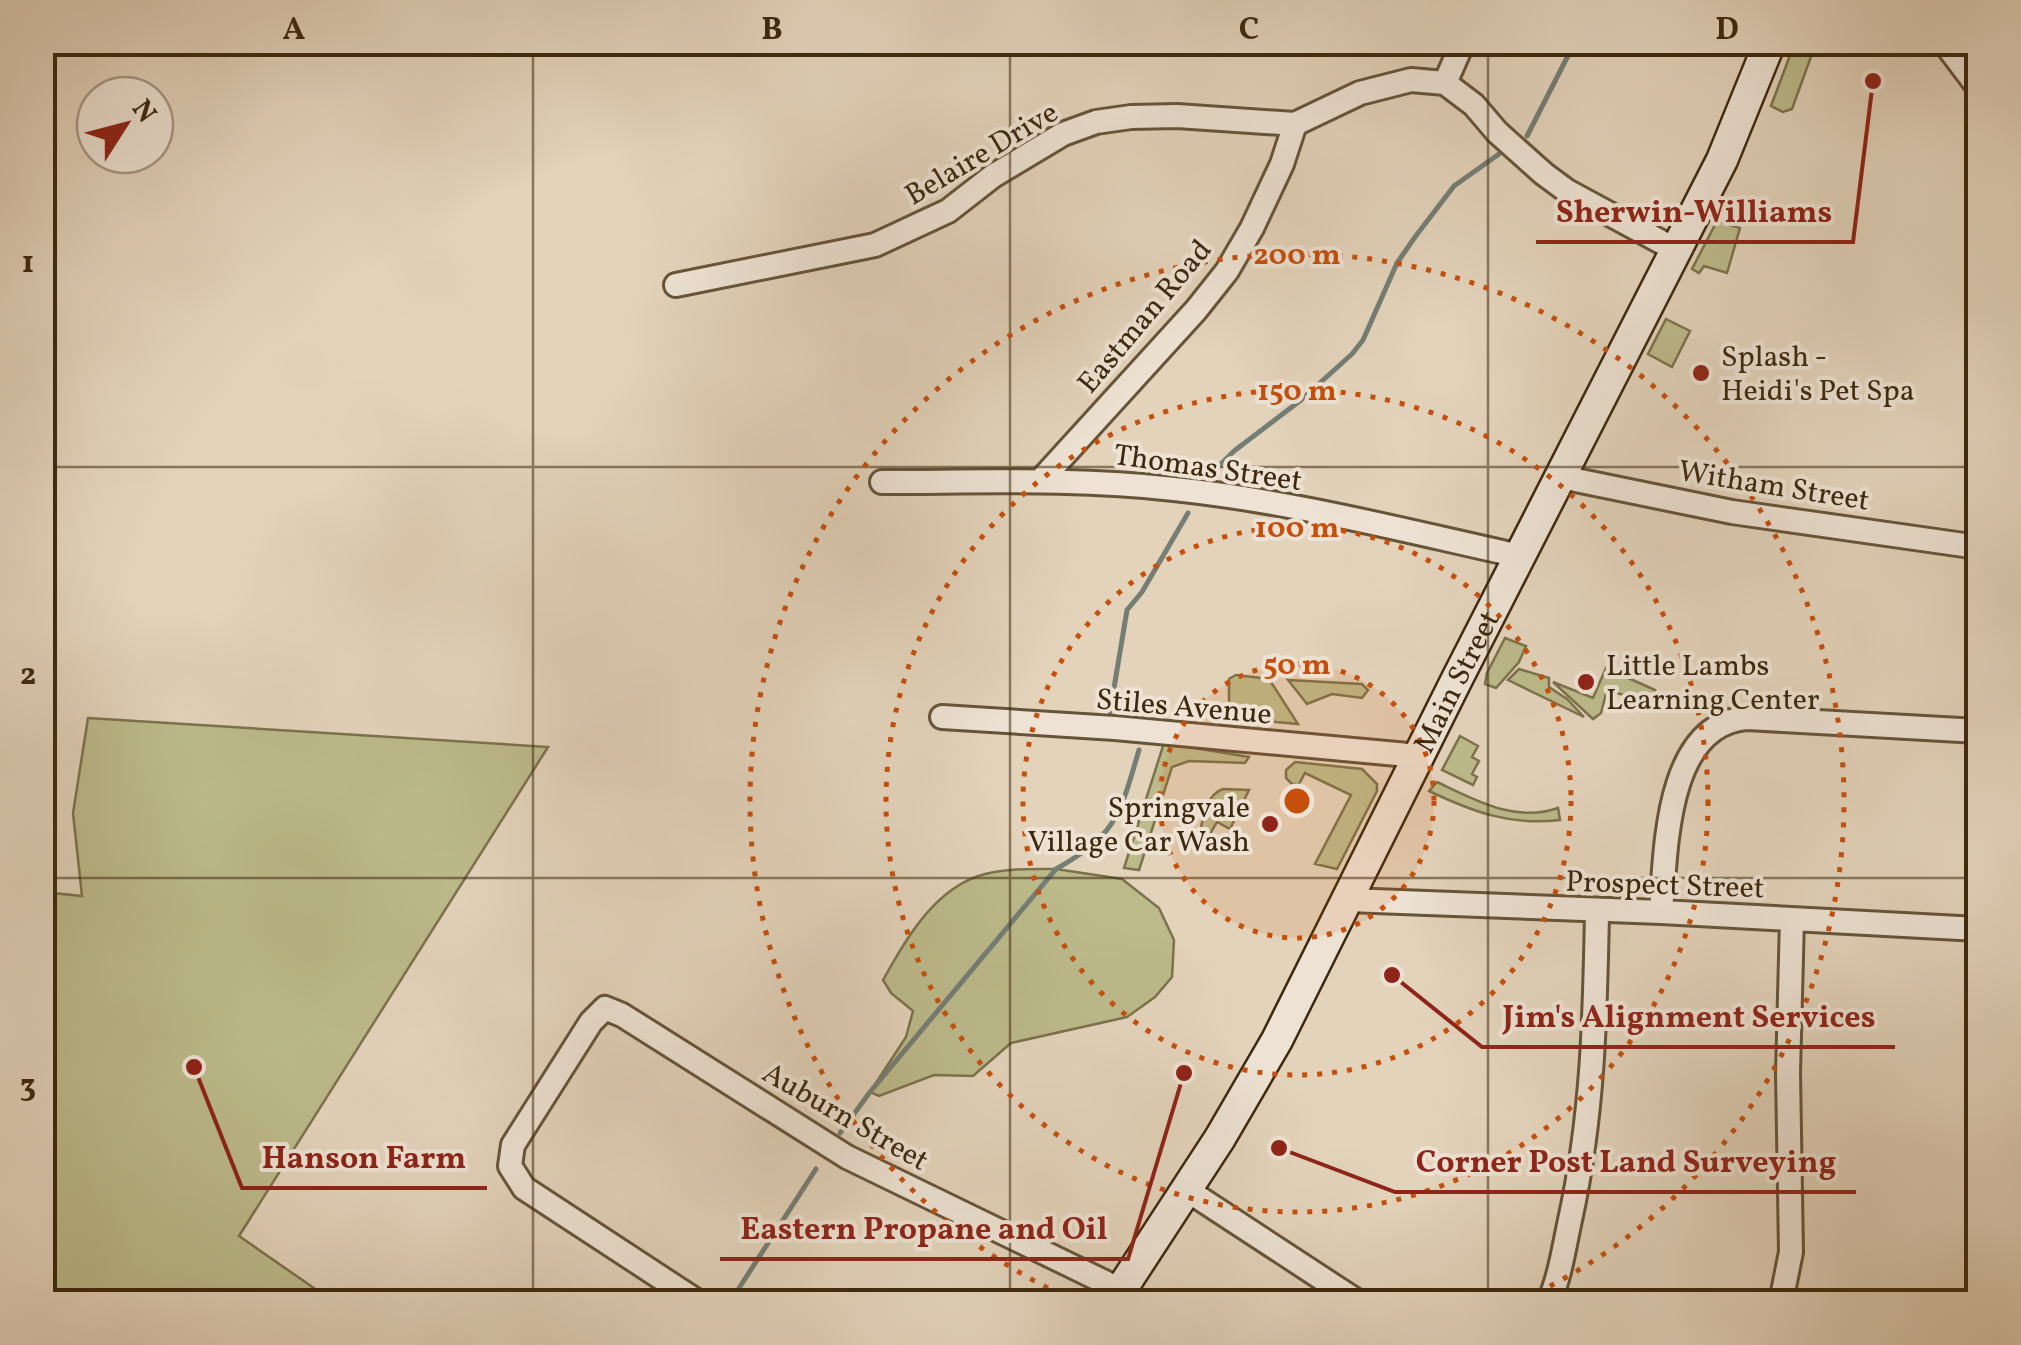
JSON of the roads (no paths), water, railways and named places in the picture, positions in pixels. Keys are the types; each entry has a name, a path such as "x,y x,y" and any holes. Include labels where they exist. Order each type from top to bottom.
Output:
{"main road":[{"name":"Main Street","path":"1117,1296 1188,1190 1277,1040 1722,160 1770,42"}],"street":[{"path":"1463,42 1445,83 1474,105 1544,174 1676,250"},
{"path":"1944,42 1978,86"},
{"name":"Belaire Drive","path":"676,284 875,245 948,211 993,176 1064,134 1096,122 1177,116 1295,124 1360,93 1411,80 1445,83"},
{"name":"Eastman Road","path":"1042,479 1227,271 1282,164 1295,124"},
{"name":"Witham Street","path":"1561,477 1732,512 1978,546"},
{"name":"Thomas Street","path":"882,482 1042,479 1161,488 1320,513 1520,556"},
{"name":"Stiles Avenue","path":"942,717 1115,728 1420,756"},
{"path":"1661,912 1669,822 1676,791 1698,744 1724,722 1747,718 1978,732"},
{"name":"Prospect Street","path":"1348,900 1978,929"},
{"path":"1548,1302 1556,1285 1584,1161 1594,1074 1597,912"},
{"path":"1781,1302 1792,1252 1788,1073 1792,919"},
{"name":"Auburn Street","path":"698,1302 524,1188 510,1166 513,1145 602,1009 610,1008 622,1015 864,1166 1063,1260 1117,1296"},
{"path":"1188,1190 1358,1302"}],"waterway":[{"path":"1527,136 1575,42"},
{"path":"1210,475 1352,354 1363,340 1397,263 1415,237 1454,186 1499,154"},
{"path":"1110,712 1127,610 1142,592 1188,513"},
{"path":"840,1133 1056,869 1104,833 1127,791 1139,750"},
{"path":"730,1302 816,1169"}],"place":[{"name":"Sherwin-Williams","path":"1873,81"},
{"name":"Splash - Heidi's Pet Spa","path":"1701,373"},
{"name":"Little Lambs Learning Center","path":"1586,682"},
{"name":"Springvale Village Car Wash","path":"1270,824"},
{"name":"Jim's Alignment Services","path":"1392,975"},
{"name":"Hanson Farm","path":"194,1067"},
{"name":"Eastern Propane and Oil","path":"1184,1073"},
{"name":"Corner Post Land Surveying","path":"1279,1148"}]}
